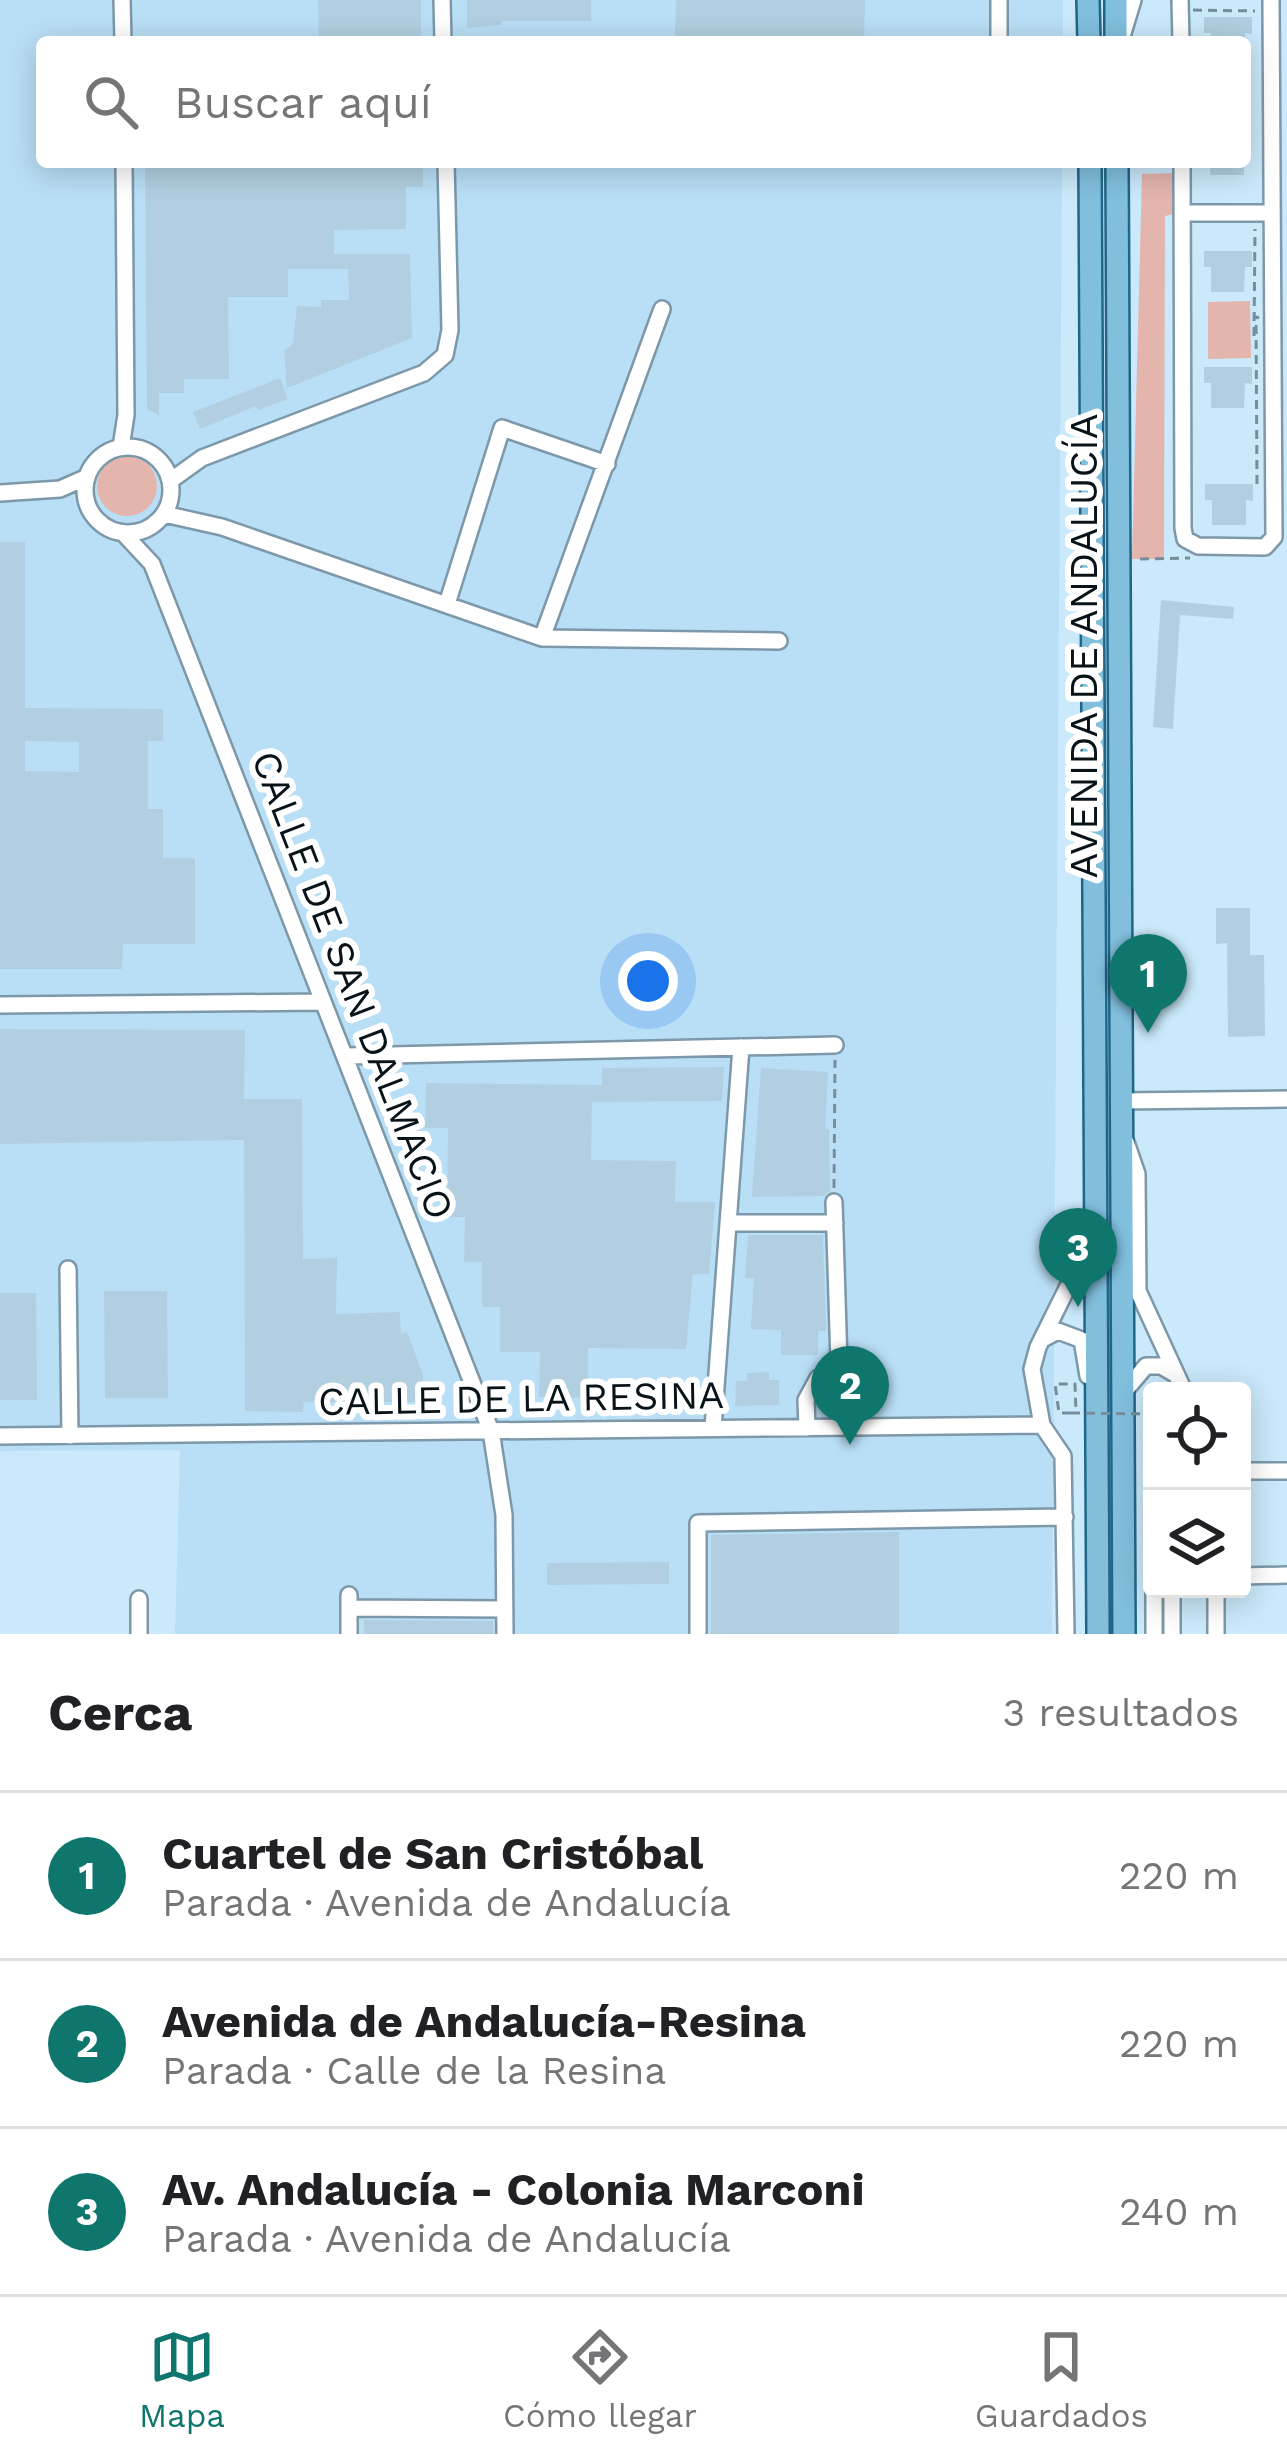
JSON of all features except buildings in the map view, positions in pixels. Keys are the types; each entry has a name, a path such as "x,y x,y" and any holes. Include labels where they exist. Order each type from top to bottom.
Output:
{"main road":[{"path":"1088,0 1089,36"},
{"path":"1116,0 1119,36"},
{"name":"AVENIDA DE ANDALUCÍA","path":"1090,168 1098,1634"},
{"name":"AVENIDA DE ANDALUCÍA","path":"1117,168 1124,1634"}],"street":[{"path":"122,0 123,36"},
{"path":"442,0 443,36"},
{"path":"999,0 999,36"},
{"path":"1121,36 1133,0"},
{"path":"1182,168 1186,539 1198,546 1265,547 1274,537 1280,426 1271,213 1271,0"},
{"path":"1182,36 1185,5"},
{"path":"121,447 126,415 124,168"},
{"path":"85,478 86,504 94,519 124,534 142,532 160,519 170,481 202,458 424,373 445,355 449,330 446,168"},
{"path":"1183,213 1271,213"},
{"path":"542,638 662,309"},
{"path":"126,415 144,450 161,462 170,481"},
{"path":"447,604 502,428 607,464"},
{"path":"0,493 60,489 85,478 105,453 121,447 144,450"},
{"path":"161,462 202,458"},
{"path":"60,489 86,504"},
{"path":"160,519 222,527 542,638 779,641"},
{"name":"CALLE DE SAN DALMACIO","path":"152,564 160,519"},
{"name":"CALLE DE SAN DALMACIO","path":"124,534 152,564 491,1431 504,1515 505,1634"},
{"name":"AVENIDA DE ANDALUCÍA","path":"1066,1634 1063,1456 1042,1425 1032,1370 1085,1252 1086,1010 1093,973"},
{"path":"0,1005 323,1002"},
{"path":"347,1056 835,1045"},
{"path":"713,1428 741,1048"},
{"path":"1121,1101 1287,1099"},
{"path":"1122,1132 1136,1174 1138,1291 1180,1382"},
{"path":"834,1202 841,1427"},
{"path":"729,1223 835,1223"},
{"path":"68,1269 70,1436"},
{"name":"AVENIDA DE ANDALUCÍA","path":"1042,1339 1058,1330 1082,1340 1088,1366 1088,1470 1097,1501"},
{"path":"1123,1393 1146,1366 1161,1366 1179,1382"},
{"path":"807,1428 806,1400 818,1378"},
{"name":"CALLE DE LA RESINA","path":"0,1436 1042,1425"},
{"path":"1251,1471 1287,1471"},
{"path":"698,1634 698,1522 1065,1517"},
{"path":"1251,1576 1287,1575"},
{"path":"1154,1598 1154,1634"},
{"path":"1172,1598 1172,1634"},
{"path":"1216,1598 1216,1634"},
{"path":"139,1599 139,1634"},
{"path":"350,1634 349,1601 505,1609"}],"path":[{"path":"1185,5 1254,11"},
{"path":"1255,221 1257,501"},
{"path":"1256,336 1256,317 1263,328"},
{"path":"1247,452 1257,452"},
{"path":"834,1202 835,1045"},
{"path":"1074,1413 1075,1384 1055,1384 1059,1413 1143,1414"}],"shaded area":[{"path":"0,0 1063,0 1063,36 36,36 36,168 1062,168 1052,1634 175,1634 180,1450 0,1451"},
{"path":"1173,173 1174,214 1165,216 1164,559 1132,559 1142,174"},
{"path":"1250,301 1251,358 1208,359 1208,302"},
{"path":"127,456 149,464 157,486 149,508 127,516 105,508 97,486 105,464"}],"place":[{"name":"Cuartel de San Cristóbal","path":"1148,1033"},
{"name":"Av. Andalucía - Colonia Marconi","path":"1078,1307"},
{"name":"Avenida de Andalucía-Resina","path":"850,1445"}]}
